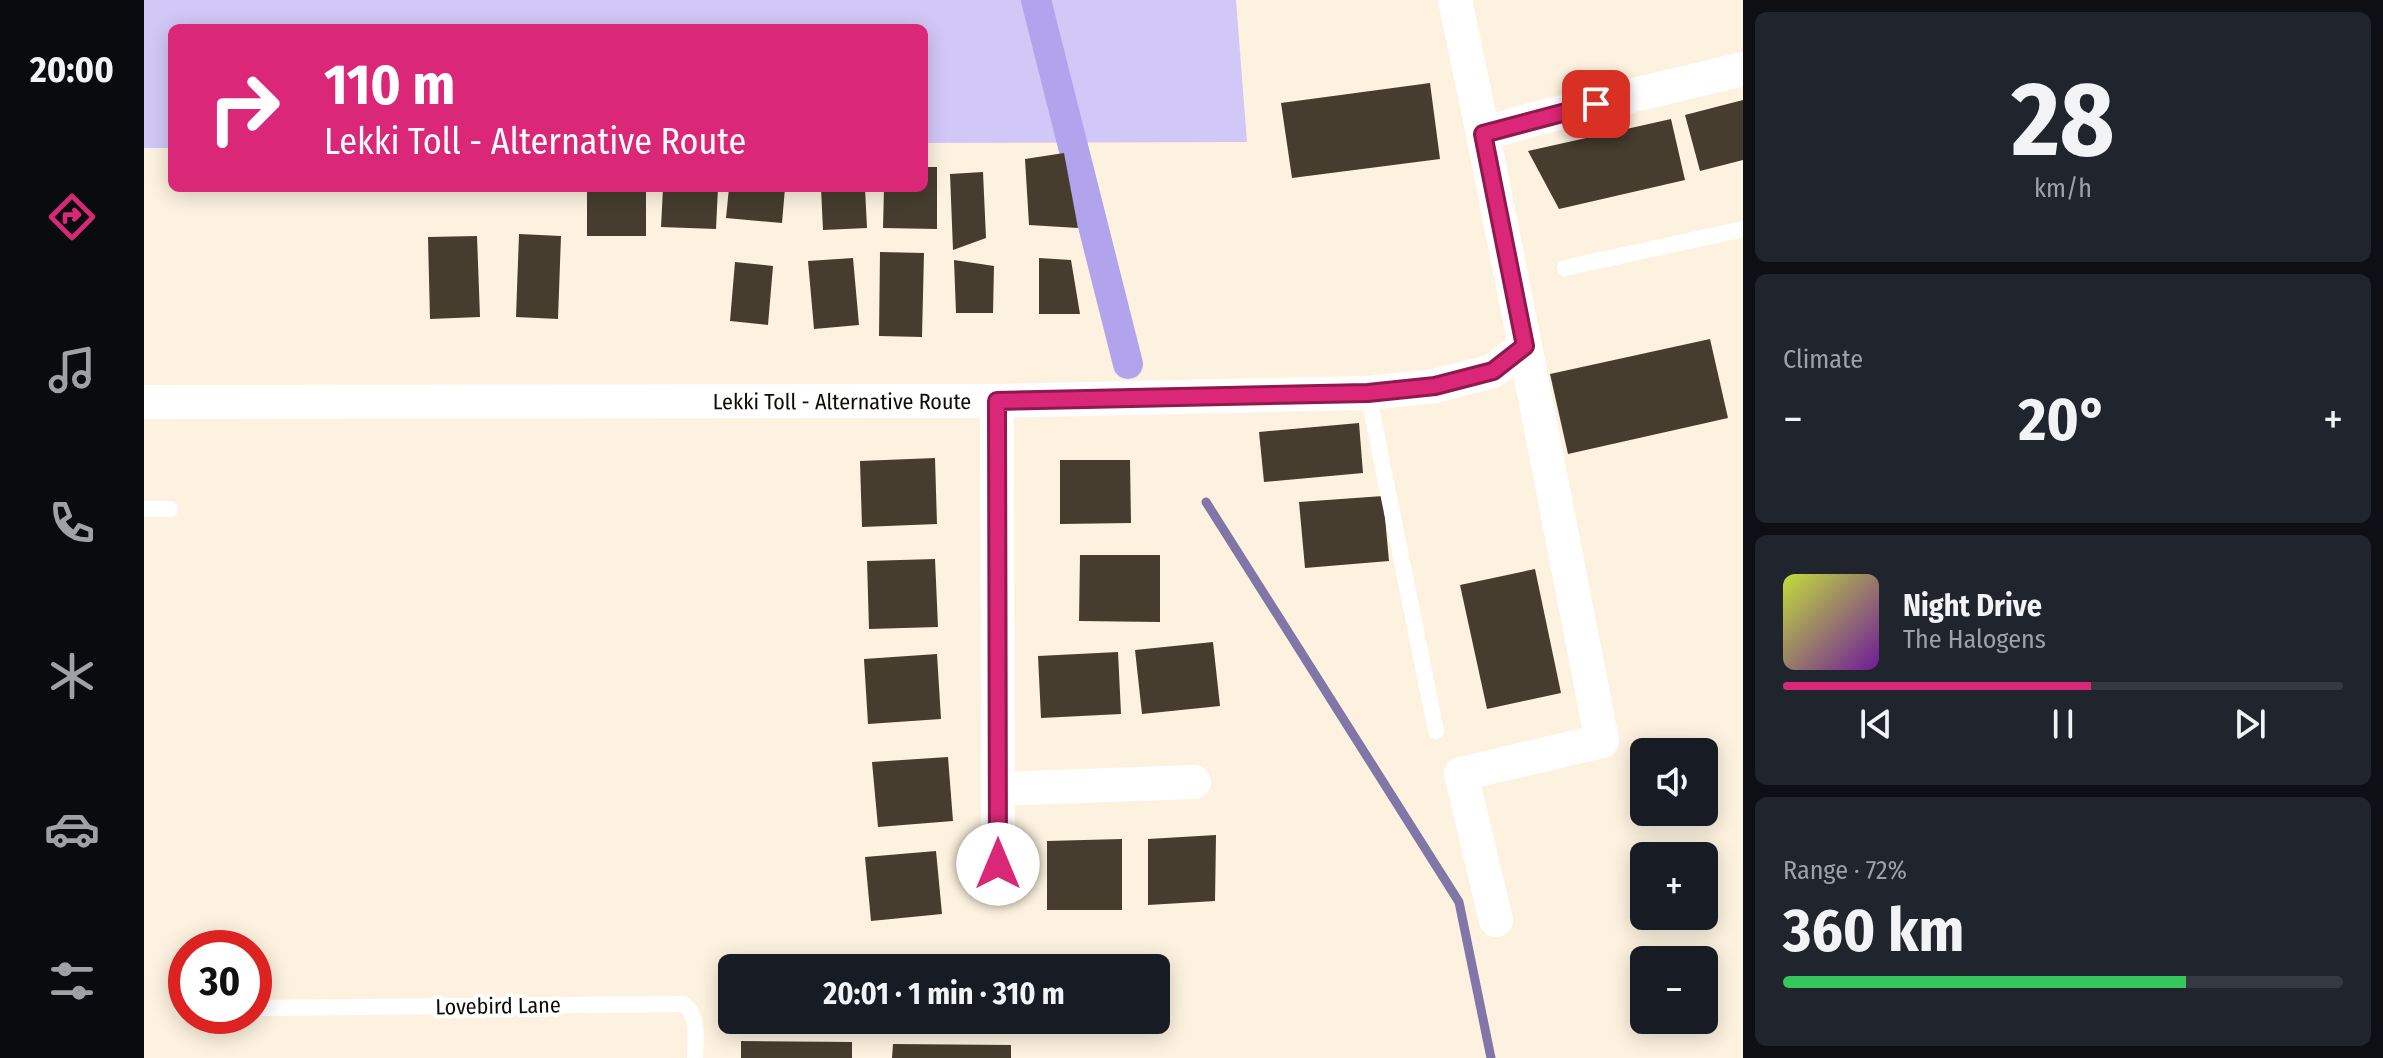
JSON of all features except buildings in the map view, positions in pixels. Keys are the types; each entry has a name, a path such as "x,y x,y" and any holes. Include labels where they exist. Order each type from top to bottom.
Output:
{"street":[{"path":"1455,0 1602,741 1461,774 1496,920"},
{"path":"1483,134 1743,69"},
{"name":"Lekki Toll - Alternative Route","path":"144,402 997,401 1368,393 1435,386 1493,371 1525,346"},
{"path":"997,401 998,889"},
{"path":"998,789 1194,782"}],"lane":[{"path":"1565,268 1743,229"},
{"path":"1368,393 1436,731"},
{"path":"144,509 170,509"},
{"name":"Lovebird Lane","path":"272,1008 683,1004 690,1008 694,1017 695,1058"}],"shaded area":[{"path":"144,0 1236,0 1247,142 928,143 928,24 168,24 168,148 144,148"}],"waterway":[{"path":"1036,0 1128,364"},
{"path":"1206,502 1459,902 1491,1058"}],"route":[{"path":"998,864 997,401 1368,393 1435,386 1493,371 1525,346 1483,134 1596,104"}]}
